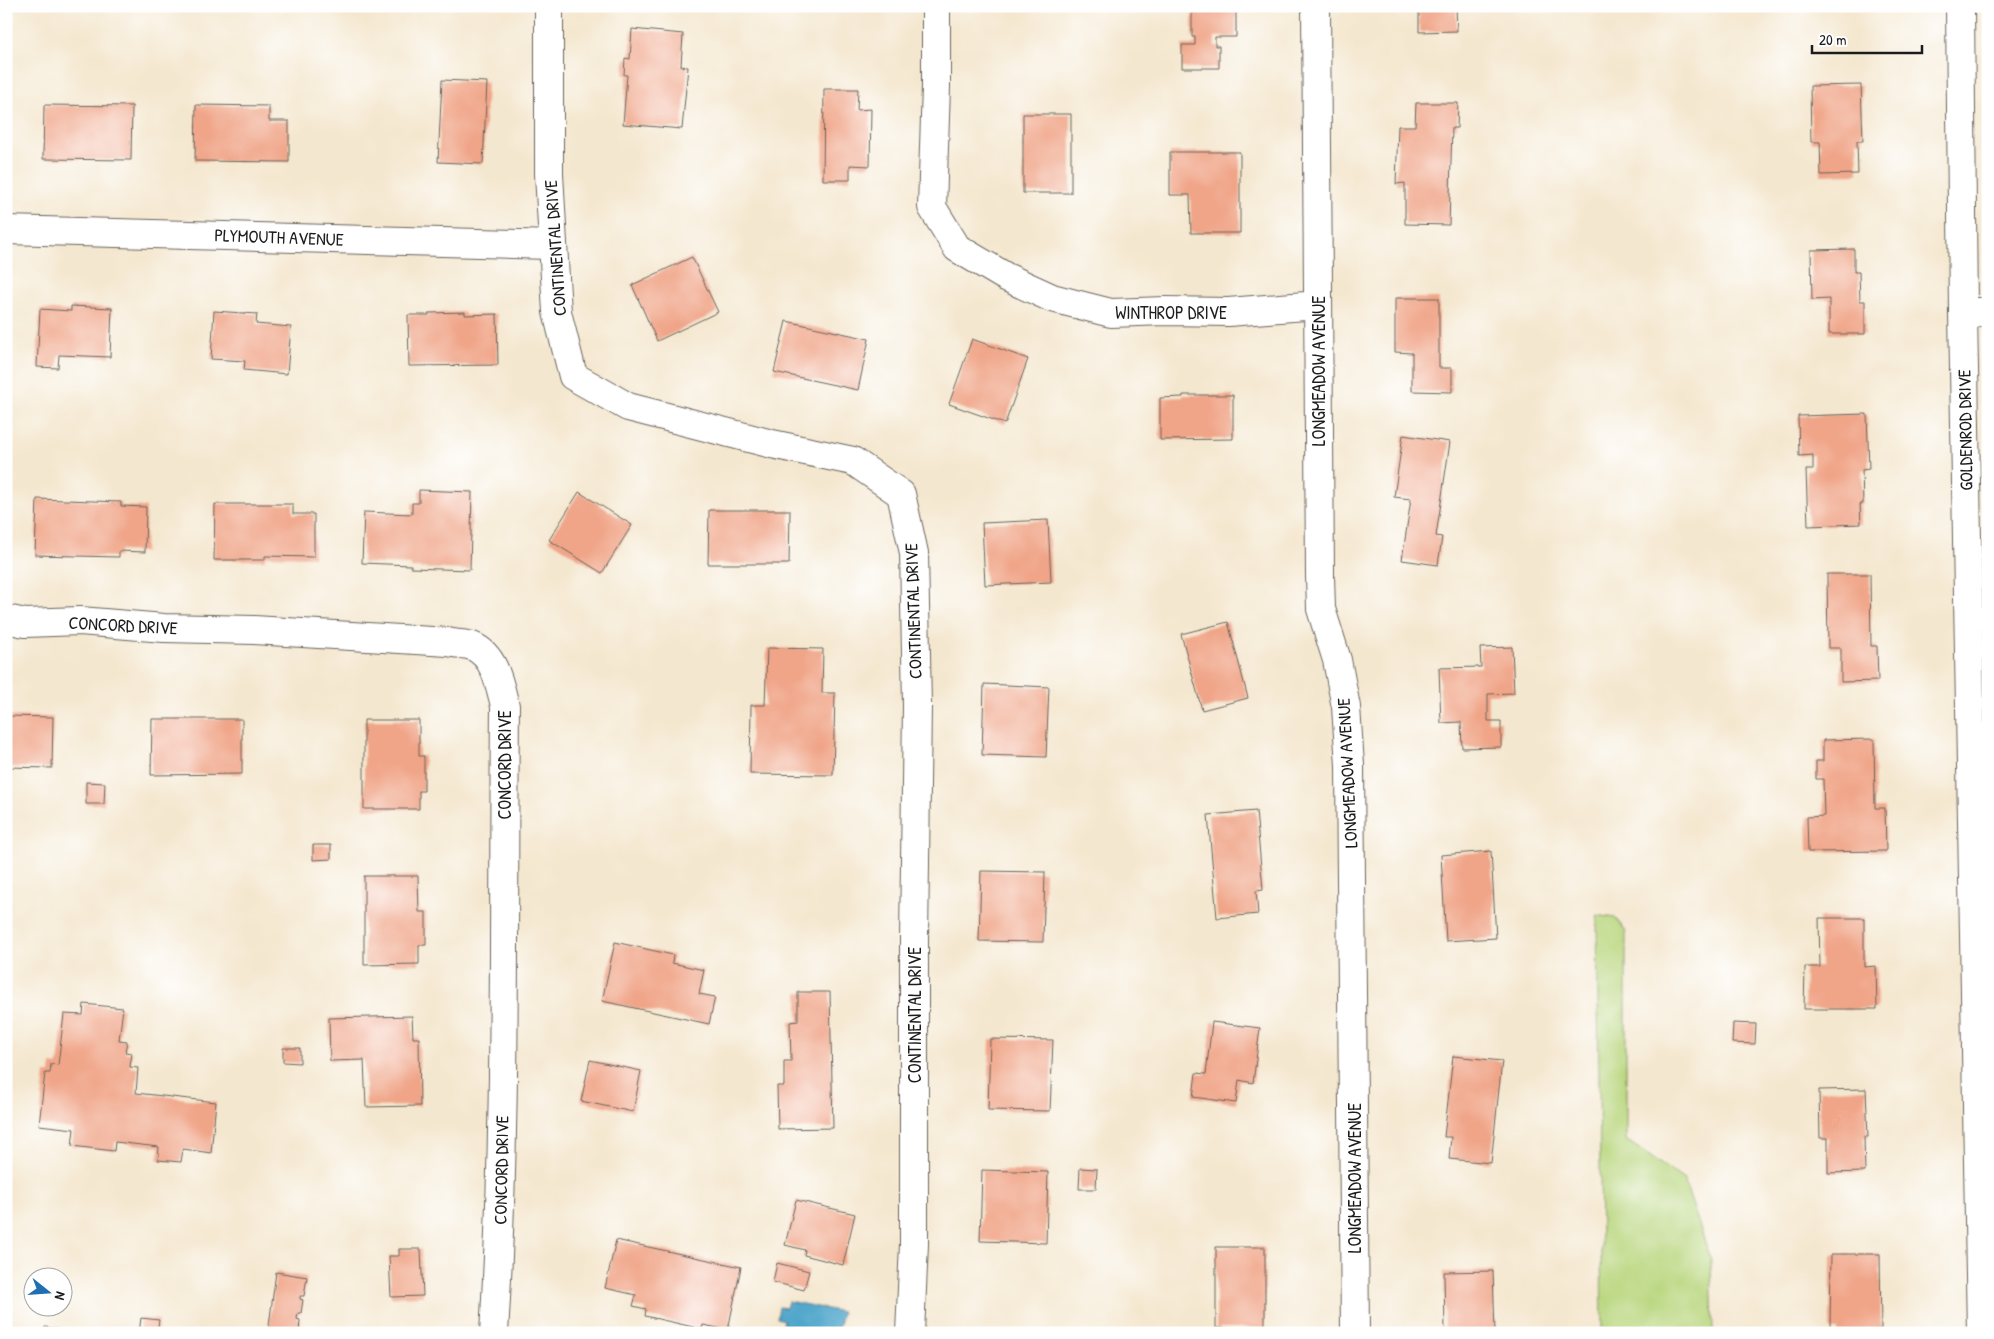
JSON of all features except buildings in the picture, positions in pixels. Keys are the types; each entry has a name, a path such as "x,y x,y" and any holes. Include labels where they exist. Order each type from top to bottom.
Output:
{"street":[{"name":"CONTINENTAL DRIVE","path":"549,6 548,106 552,245 557,312 573,376 628,407 772,444 853,462 901,494 914,553 917,705 914,941 914,1244 910,1333"},
{"name":"WINTHROP DRIVE","path":"936,6 936,87 932,207 957,248 1006,277 1052,298 1111,313 1165,311 1228,312 1318,305"},
{"name":"LONGMEADOW AVENUE","path":"1316,6 1320,565 1322,608 1337,660 1346,707 1350,765 1355,1333"},
{"name":"GOLDENROD DRIVE","path":"1960,6 1976,312 1982,1333"},
{"name":"PLYMOUTH AVENUE","path":"6,230 552,245"},
{"name":"CONCORD DRIVE","path":"6,619 25,623 80,621 164,628 254,630 448,642 473,647 488,659 498,677 505,706 504,1021 500,1248 494,1333"}],"green space":[{"path":"1597,915 1615,918 1626,931 1626,1140 1684,1180 1711,1260 1713,1333 1602,1333"}],"water":[{"path":"788,1301 842,1312 837,1333 802,1333 782,1328 784,1320 777,1318 779,1307 786,1308"}]}
